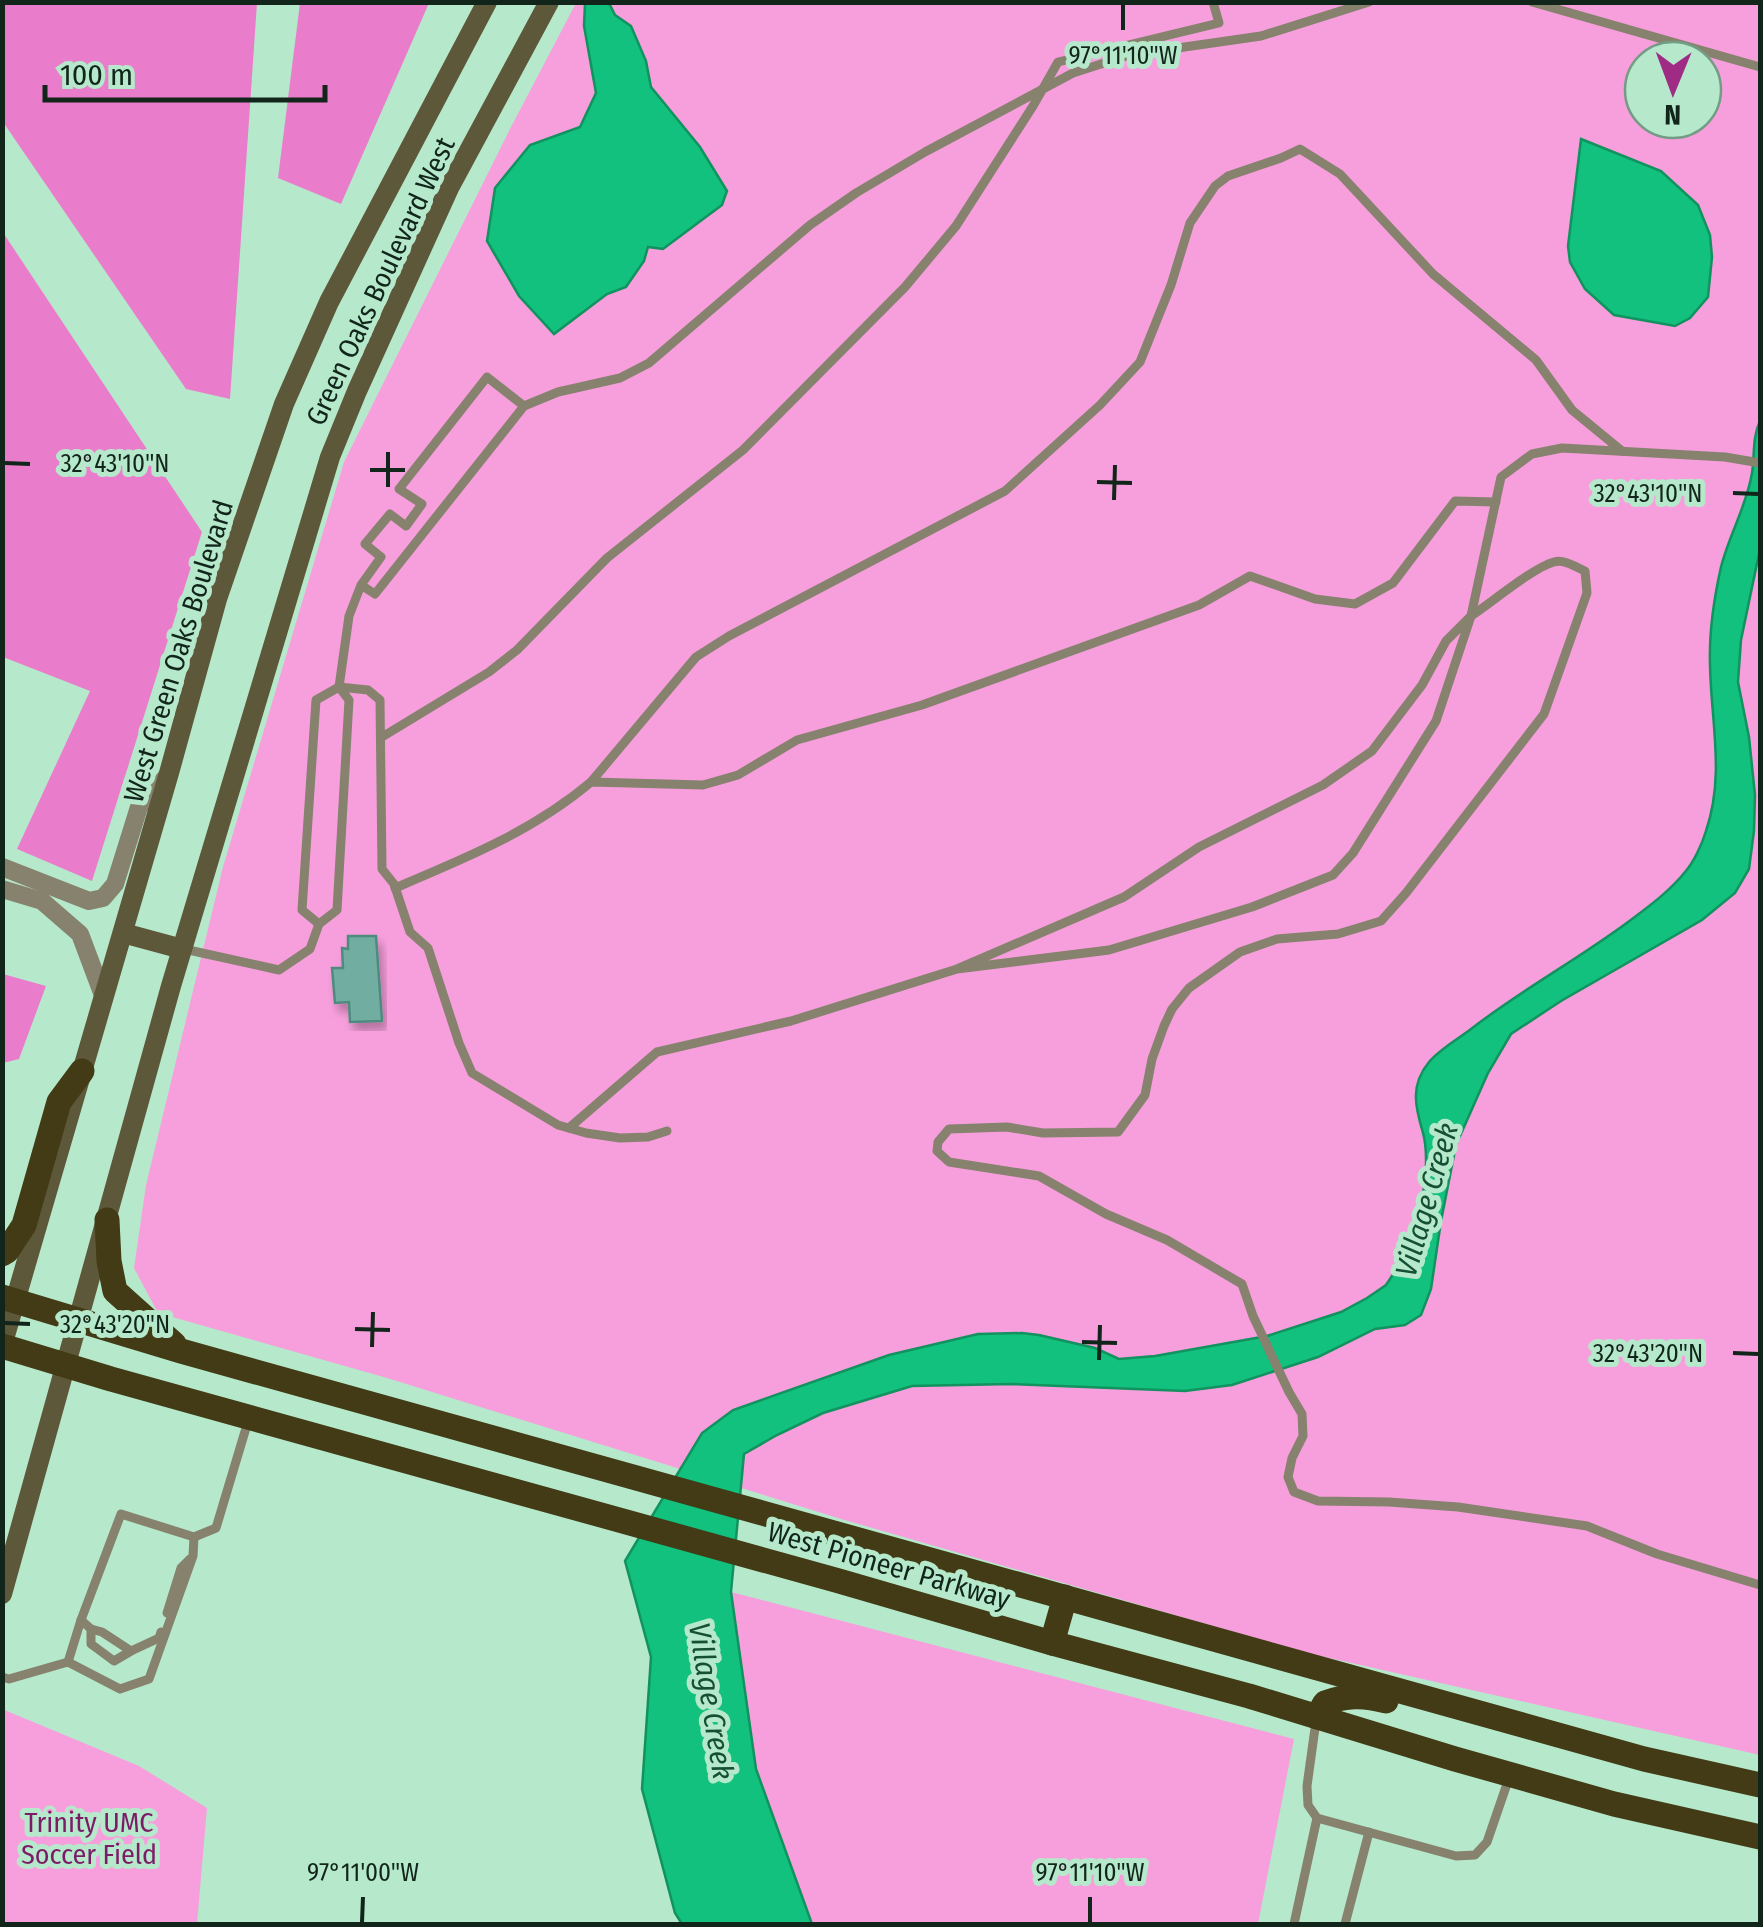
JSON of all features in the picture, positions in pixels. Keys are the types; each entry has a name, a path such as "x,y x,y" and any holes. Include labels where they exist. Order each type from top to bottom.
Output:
{"main road":[{"name":"West Green Oaks Boulevard","path":"2,1346 8,1299 104,998 217,599 284,404 329,302 487,2"},
{"name":"Green Oaks Boulevard West","path":"182,949 330,457 449,188 549,2"},
{"path":"2,1594 182,949 123,933"},
{"path":"2,1254 24,1226 59,1102 82,1071"},
{"path":"106,1220 108,1261 115,1290 181,1351"},
{"name":"West Pioneer Parkway","path":"8,1299 181,1351 1644,1759 1760,1785"},
{"name":"West Pioneer Parkway","path":"2,1346 1052,1644 1249,1696 1510,1775 1614,1804 1760,1837"},
{"path":"1052,1644 1065,1596"},
{"path":"1317,1717 1325,1703 1356,1696 1488,1728 1533,1728"}],"street":[{"path":"104,998 80,934 42,901 5,890 9,870 89,901 103,898 115,884 139,807 169,774"}],"lane":[{"path":"382,737 489,672 517,650 607,558 743,450 905,288 956,226 1058,62 1219,23 1213,2"},
{"path":"361,585 374,594 524,406 558,392 620,378 649,364 810,226 925,152 1073,73 1129,55 1261,36 1369,2"},
{"path":"1532,2 1760,67"},
{"path":"395,888 490,847 566,803 590,782 696,657 1005,491 1100,406 1140,362 1171,285 1190,223 1215,186 1228,176 1300,149 1340,174 1433,274 1536,360 1572,410 1622,451"},
{"path":"182,949 279,970 310,949 319,924 338,910 349,700 339,687 349,616 361,585 381,557 365,544 390,514 406,526 422,504 399,489 487,377 524,406"},
{"path":"957,969 1108,950 1252,907 1334,875 1354,852 1436,721 1471,616 1501,477 1532,454 1562,448 1725,456 1760,464"},
{"path":"590,782 703,784 738,775 797,740 922,705 1199,605 1250,576 1315,599 1354,604 1394,583 1455,501 1496,502"},
{"path":"570,1128 657,1052 790,1020 957,969 1124,897 1199,848 1324,785 1372,752 1422,685 1446,640 1471,616 1534,573 1556,561 1567,562 1585,571 1587,592 1544,714 1381,920 1338,934 1277,939 1240,952 1188,988 1164,1026 1145,1096 1118,1132 1043,1133 1007,1127 949,1129 938,1142 937,1151 949,1162 1039,1176 1106,1214 1167,1240 1242,1284 1253,1316 1302,1414 1304,1436 1292,1458 1288,1477 1294,1492 1318,1501 1458,1507 1587,1526 1656,1554 1760,1584"},
{"path":"319,924 302,910 316,700 339,687 368,690 380,700 382,869 395,888 410,932 428,948 472,1073 558,1125 620,1138 667,1132"},
{"path":"68,1662 121,1514 194,1537 216,1528 250,1418"},
{"path":"2,1677 9,1679 68,1662 120,1690 148,1679 194,1556 194,1537"},
{"path":"91,1630 91,1644 114,1661 159,1638 181,1568 194,1556"},
{"path":"80,1620 131,1651"},
{"path":"1317,1717 1307,1786 1308,1805 1317,1818 1456,1856 1476,1855 1487,1842 1510,1775"},
{"path":"1294,1924 1317,1818"},
{"path":"1345,1924 1369,1832"}],"green space":[{"path":"576,3 1760,3 1760,1755 1307,1653 841,1519 387,1378 158,1313 134,1268 146,1185 223,867 344,462"},
{"path":"731,1592 1294,1739 1258,1924 812,1924 756,1769"},
{"name":"Trinity UMC Soccer Field","path":"2,1709 139,1766 207,1808 197,1924 3,1924"}],"shaded area":[{"path":"2,3 257,3 230,399 186,389 3,122"},
{"path":"300,3 429,3 341,204 278,178"},
{"path":"2,231 202,532 92,881 17,849 90,691 3,657"},
{"path":"3,974 46,986 19,1059 3,1063"}],"water":[{"path":"585,3 609,3 615,15 631,26 646,61 651,87 700,147 727,191 722,205 663,249 648,247 644,261 626,287 607,294 554,334 519,296 487,241 495,188 530,145 580,127 596,93 584,26"},
{"path":"1581,139 1661,171 1698,205 1710,235 1712,257 1708,297 1690,318 1675,326 1614,315 1585,289 1570,262 1568,246"},
{"name":"Village Creek","path":"1760,421 1760,549 1741,640 1738,682 1749,737 1754,831 1749,869 1735,893 1702,920 1511,1034 1488,1073 1456,1145 1431,1289 1421,1315 1405,1325 1375,1329 1318,1357 1232,1385 1185,1391 1011,1384 912,1386 823,1413 744,1454 731,1592 756,1769 812,1924 682,1924 675,1913 642,1789 651,1657 625,1561 702,1433 733,1410 889,1355 978,1334 1039,1335 1095,1348 1119,1359 1155,1356 1267,1336 1341,1312 1386,1285 1407,1253 1423,1191 1426,1150 1416,1096 1419,1079 1429,1062 1490,1015 1651,905 1679,879 1700,847 1715,789 1710,653 1714,603 1724,555 1750,485"}],"building":[{"path":"348,936 376,936 382,1021 350,1022 349,1002 335,1003 332,968 343,968 342,948 348,949"}]}
